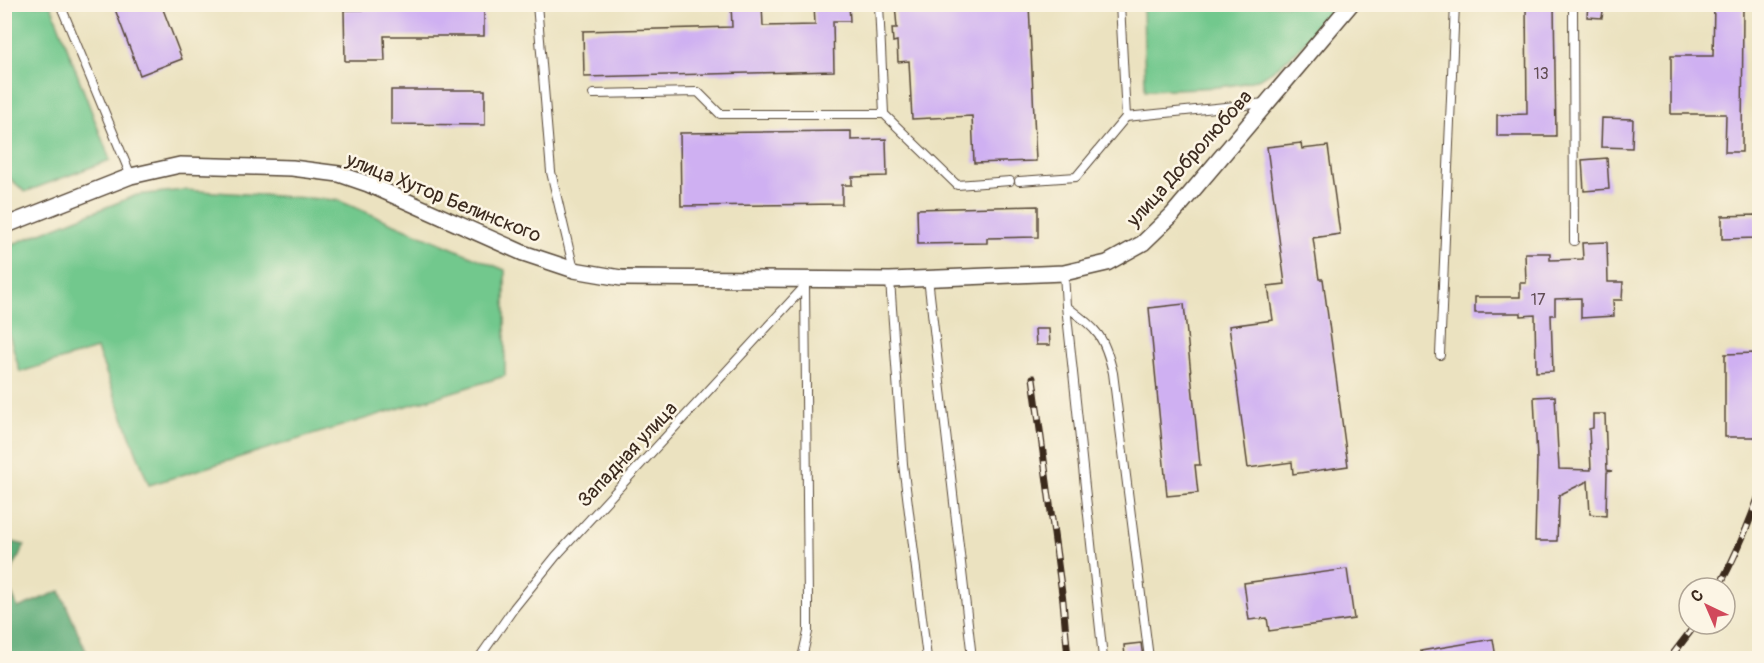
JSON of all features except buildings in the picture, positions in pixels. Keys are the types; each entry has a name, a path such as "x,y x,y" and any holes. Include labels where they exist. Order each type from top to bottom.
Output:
{"street":[{"name":"улица Добролюбова","path":"805,282 1064,273 1107,263 1143,243 1172,216 1351,4"},
{"name":"улица Хутор Белинского","path":"4,226 131,176 180,165 292,168 339,174 368,184 523,253 574,270 621,278 805,282"}],"lane":[{"path":"60,4 131,176"},
{"path":"537,4 551,172 574,270"},
{"path":"879,4 884,114 957,185 1010,181"},
{"path":"1019,181 1076,177 1126,117 1120,4"},
{"path":"1440,355 1455,4"},
{"path":"1573,4 1574,241"},
{"path":"593,94 698,92 720,114 884,114"},
{"path":"1126,117 1267,102"},
{"path":"1064,273 1103,658"},
{"path":"928,279 972,658"},
{"path":"890,280 903,464 927,658"},
{"path":"802,658 808,632 805,282"},
{"name":"Западная улица","path":"479,658 514,608 555,556 805,282"},
{"path":"1066,306 1094,328 1107,348 1113,373 1149,658"}],"green space":[{"path":"1143,4 1338,5 1285,61 1253,81 1225,86 1145,90"},
{"path":"4,5 51,5 110,160 25,192 5,174"},
{"path":"184,190 337,200 505,270 505,376 149,485 97,349 20,372 5,320 5,247 137,195"},
{"path":"4,540 25,545 6,581 18,608 60,591 89,658 5,658"}],"railway":[{"path":"1033,378 1063,601 1068,658"},
{"path":"1724,576 1741,542 1760,493"},
{"path":"1670,658 1687,636"}]}
